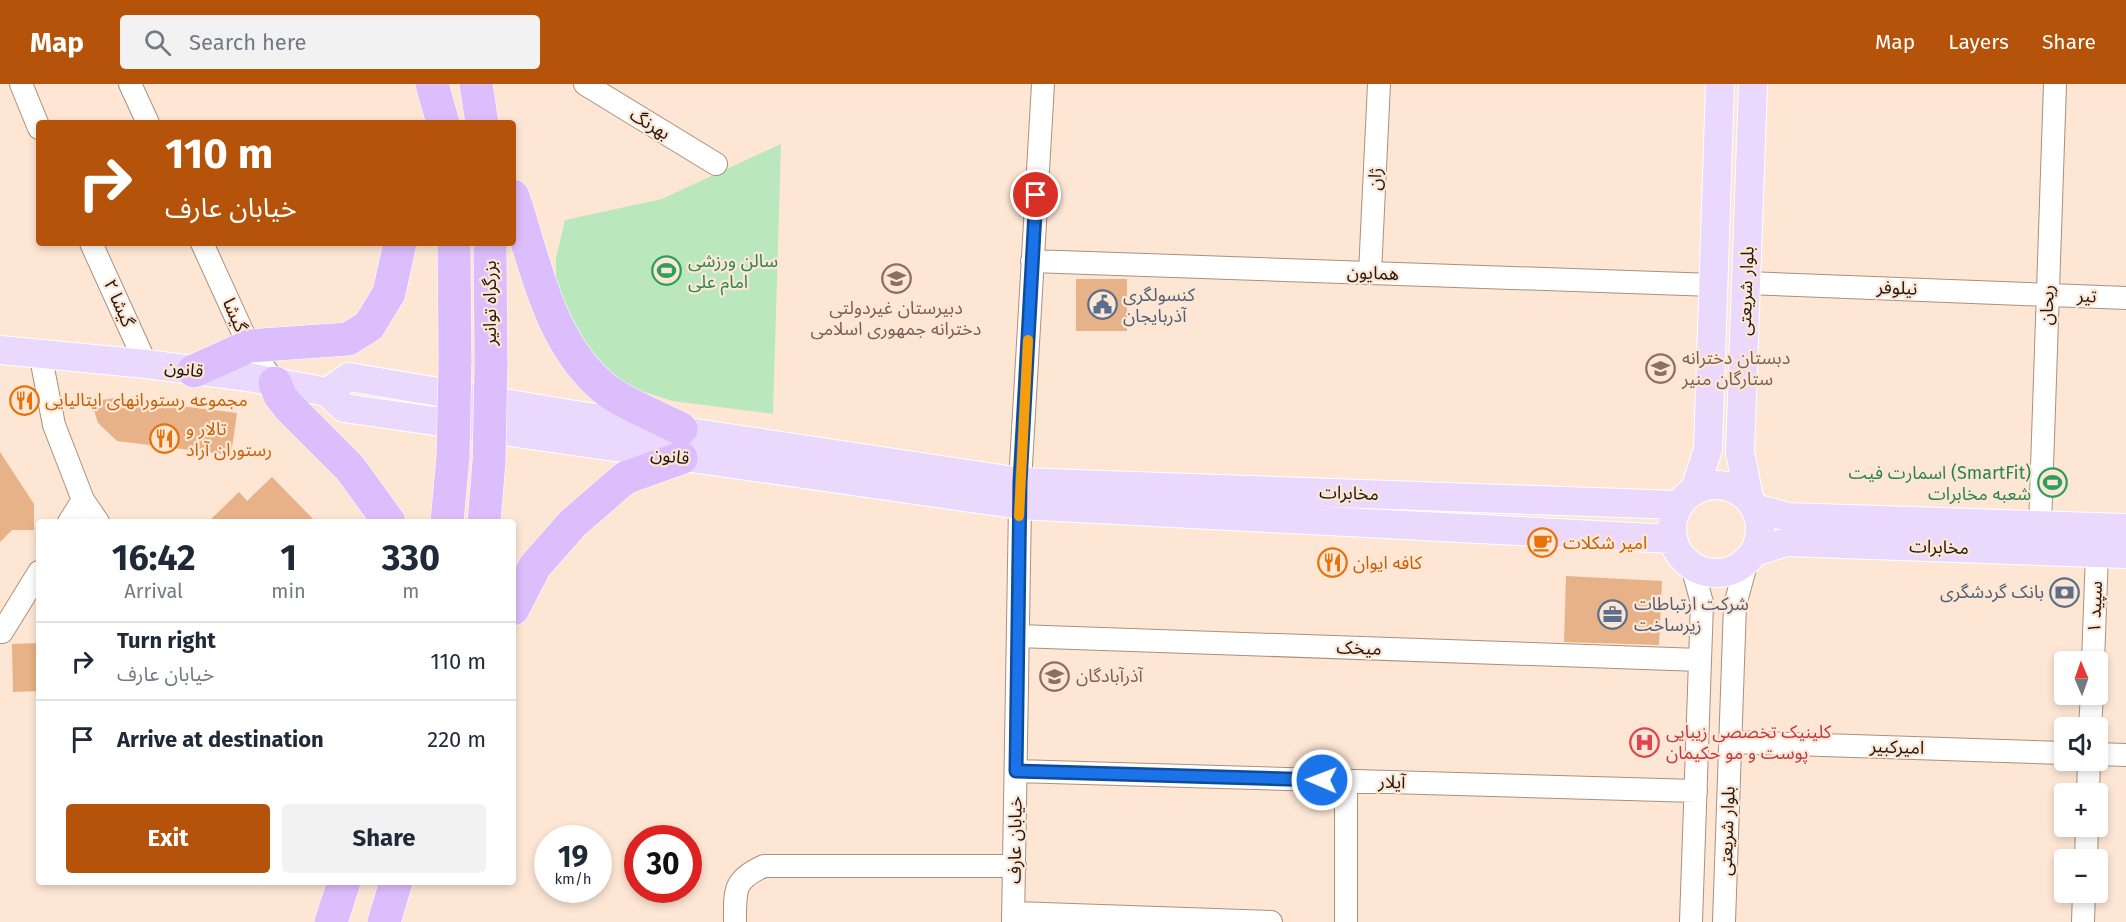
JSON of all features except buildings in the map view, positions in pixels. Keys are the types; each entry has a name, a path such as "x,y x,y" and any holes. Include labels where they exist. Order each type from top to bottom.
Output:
{"highway":[{"path":"516,205 553,318 576,361 606,390 681,444 625,478 573,523 535,566 516,603"},
{"path":"194,371 249,346 348,339 369,326 389,293 399,246"},
{"name":"بزرگراه توانیر","path":"447,519 453,458 454,246"},
{"name":"بزرگراه توانیر","path":"484,519 489,462 490,246"},
{"path":"275,383 280,396 288,406 351,468 387,519"},
{"path":"331,922 343,885"},
{"path":"384,922 395,885"}],"main road":[{"name":"بلوار شریعتى","path":"1687,497 1708,449 1720,84"},
{"name":"بلوار شریعتى","path":"1752,503 1740,452 1753,84"},
{"name":"قانون","path":"0,350 146,364 327,392 349,377 569,414 681,444 1020,493"},
{"path":"1718,484 1729,486 1752,503 1761,530 1750,557 1737,568 1714,573 1692,566 1677,549 1672,539 1673,515 1687,497 1718,484"},
{"name":"مخابرات","path":"1020,493 1687,497"},
{"name":"مخابرات","path":"1020,493 1672,539"},
{"name":"مخابرات","path":"1752,503 1788,517 2126,528"},
{"name":"مخابرات","path":"1750,557 1787,542 2126,554"}],"street":[{"path":"21,84 36,121"},
{"path":"130,84 147,120"},
{"name":"بهرنگ","path":"585,84 716,164"},
{"name":"خیابان عارف","path":"1013,918 1020,493 1043,84"},
{"name":"ژان","path":"1370,273 1379,84"},
{"name":"ریحان","path":"2040,526 2055,84"},
{"name":"گیشا ۲","path":"92,246 146,364"},
{"name":"گیشا","path":"204,246 249,346 275,383"},
{"name":"همایون","path":"1032,261 1713,285"},
{"name":"نیلوفر","path":"1746,283 2048,294"},
{"name":"تیر","path":"2048,294 2126,298"},
{"path":"39,353 54,425 82,500 96,519"},
{"path":"71,519 82,500"},
{"name":"سپید ۱","path":"2093,651 2097,553"},
{"name":"بلوار شریعتى","path":"1724,922 1735,605 1750,557"},
{"name":"بلوار شریعتى","path":"1691,922 1702,603 1692,566"},
{"path":"2,632 36,577"},
{"name":"میخک","path":"1018,636 1700,660"},
{"name":"امیرکبیر","path":"1730,742 2054,753"},
{"path":"2108,754 2126,754"},
{"name":"آیلار","path":"1016,771 1696,791"},
{"path":"1346,781 1346,922"},
{"path":"735,922 735,893 745,874 765,866 1015,866"},
{"path":"2083,922 2084,903"},
{"path":"1013,918 1271,922"}],"green space":[{"name":"سالن ورزشی امام علی","path":"781,144 773,414 673,401 625,386 589,358 556,285 556,258 565,220 662,199"}],"slow traffic":[{"path":"1019,516 1028,340"}],"place":[{"name":"سالن ورزشی امام علی","path":"667,271"},
{"name":"دبیرستان غیردولتی دخترانه جمهوری اسلامی","path":"896,279"},
{"name":"کنسولگری آذربایجان","path":"1102,305"},
{"name":"دبستان دخترانه ستارگان منیر","path":"1661,368"},
{"name":"مجموعه رستورانهای ایتالیایی","path":"24,400"},
{"name":"تالار و رستوران آراد","path":"165,439"},
{"name":"اسمارت فیت (SmartFit) شعبه مخابرات","path":"2052,483"},
{"name":"امیر شکلات","path":"1542,543"},
{"name":"کافه ایوان","path":"1332,563"},
{"name":"بانک گردشگری","path":"2065,592"},
{"name":"شرکت ارتباطات زیرساخت","path":"1613,614"},
{"name":"آذرآبادگان","path":"1055,676"},
{"name":"کلینیک تخصصی زیبایی پوست و مو حکیمان","path":"1645,742"}],"route":[{"path":"1036,195 1020,482 1016,771 1322,780"}]}
